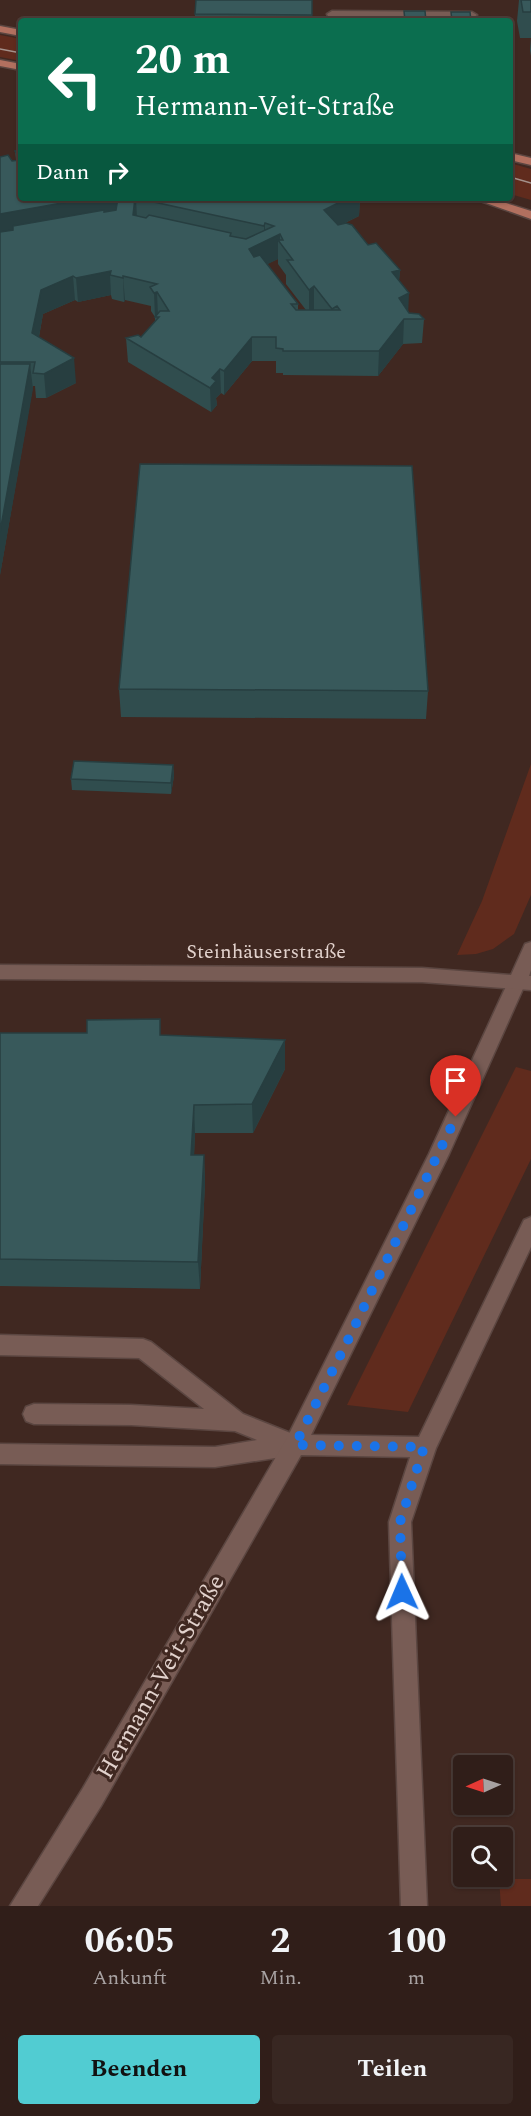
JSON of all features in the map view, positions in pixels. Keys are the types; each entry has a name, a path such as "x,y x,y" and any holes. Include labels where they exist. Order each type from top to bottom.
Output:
{"main road":[{"path":"0,29 18,32"},
{"path":"0,63 18,66"},
{"path":"513,157 531,162"},
{"path":"487,201 531,215"}],"street":[{"path":"332,14 472,15"},
{"name":"Hermann-Veit-Straße","path":"23,1906 92,1797 295,1445 524,983 531,949"},
{"name":"Steinhäuserstraße","path":"0,972 422,975 524,983"},
{"path":"414,1906 400,1522 424,1447 531,1226"},
{"path":"0,1345 143,1349 235,1421 295,1445"},
{"path":"34,1414 130,1415 235,1421"},
{"path":"0,1454 215,1457 295,1445 424,1447"}],"shaded area":[{"path":"0,35 18,38 18,60 0,57"},
{"path":"513,164 531,169 531,200 513,195"},
{"path":"531,764 531,895 514,934 493,949 476,954 457,955 482,901"},
{"path":"516,1067 531,1071 531,1159 408,1412 347,1405"},
{"path":"513,1879 531,1879 531,1906 501,1906 500,1887 513,1887"}],"building":[{"path":"196,0 312,0 312,15 195,14"},
{"path":"521,0 531,0 531,12 523,12"},
{"path":"404,11 425,11 426,18 405,18"},
{"path":"451,12 470,12 471,18 452,18"},
{"path":"8,155 12,161 18,160 18,201 73,201 0,214 0,157"},
{"path":"118,201 135,201 133,215 146,218 149,215 231,233 230,236 246,239 274,226 265,223 264,226 149,201 342,201 324,210 338,225 346,223 352,225 368,245 376,243 400,270 392,272 409,293 399,298 409,313 419,314 424,319 404,319 379,351 283,351 283,349 276,348 276,337 252,337 224,371 220,369 212,378 216,381 210,388 126,338 138,335 141,337 159,317 155,317 160,311 169,311 157,292 154,293 150,287 157,284 110,275 111,271 76,278 73,276 41,290 32,333 74,358 44,374 33,373 35,362 0,362 0,232 13,230 13,226 104,210 104,212 116,210","holes":["280,234 283,240 278,240 293,260 287,260 309,290 314,286 332,309 337,306 340,310 296,310 291,304 298,304 260,255 254,257 249,249"]},
{"path":"0,364 30,364 0,532"},
{"path":"140,464 412,466 428,691 119,689"},
{"path":"74,761 173,765 171,783 71,779"},
{"path":"160,1019 160,1035 285,1040 252,1104 194,1105 191,1155 204,1155 198,1262 0,1259 0,1033 87,1033 87,1020"}],"tram line":[{"path":"0,49 18,52"},
{"path":"513,178 531,183"}],"route":[{"path":"402,1592 400,1522 424,1447 295,1445 456,1117"}]}
